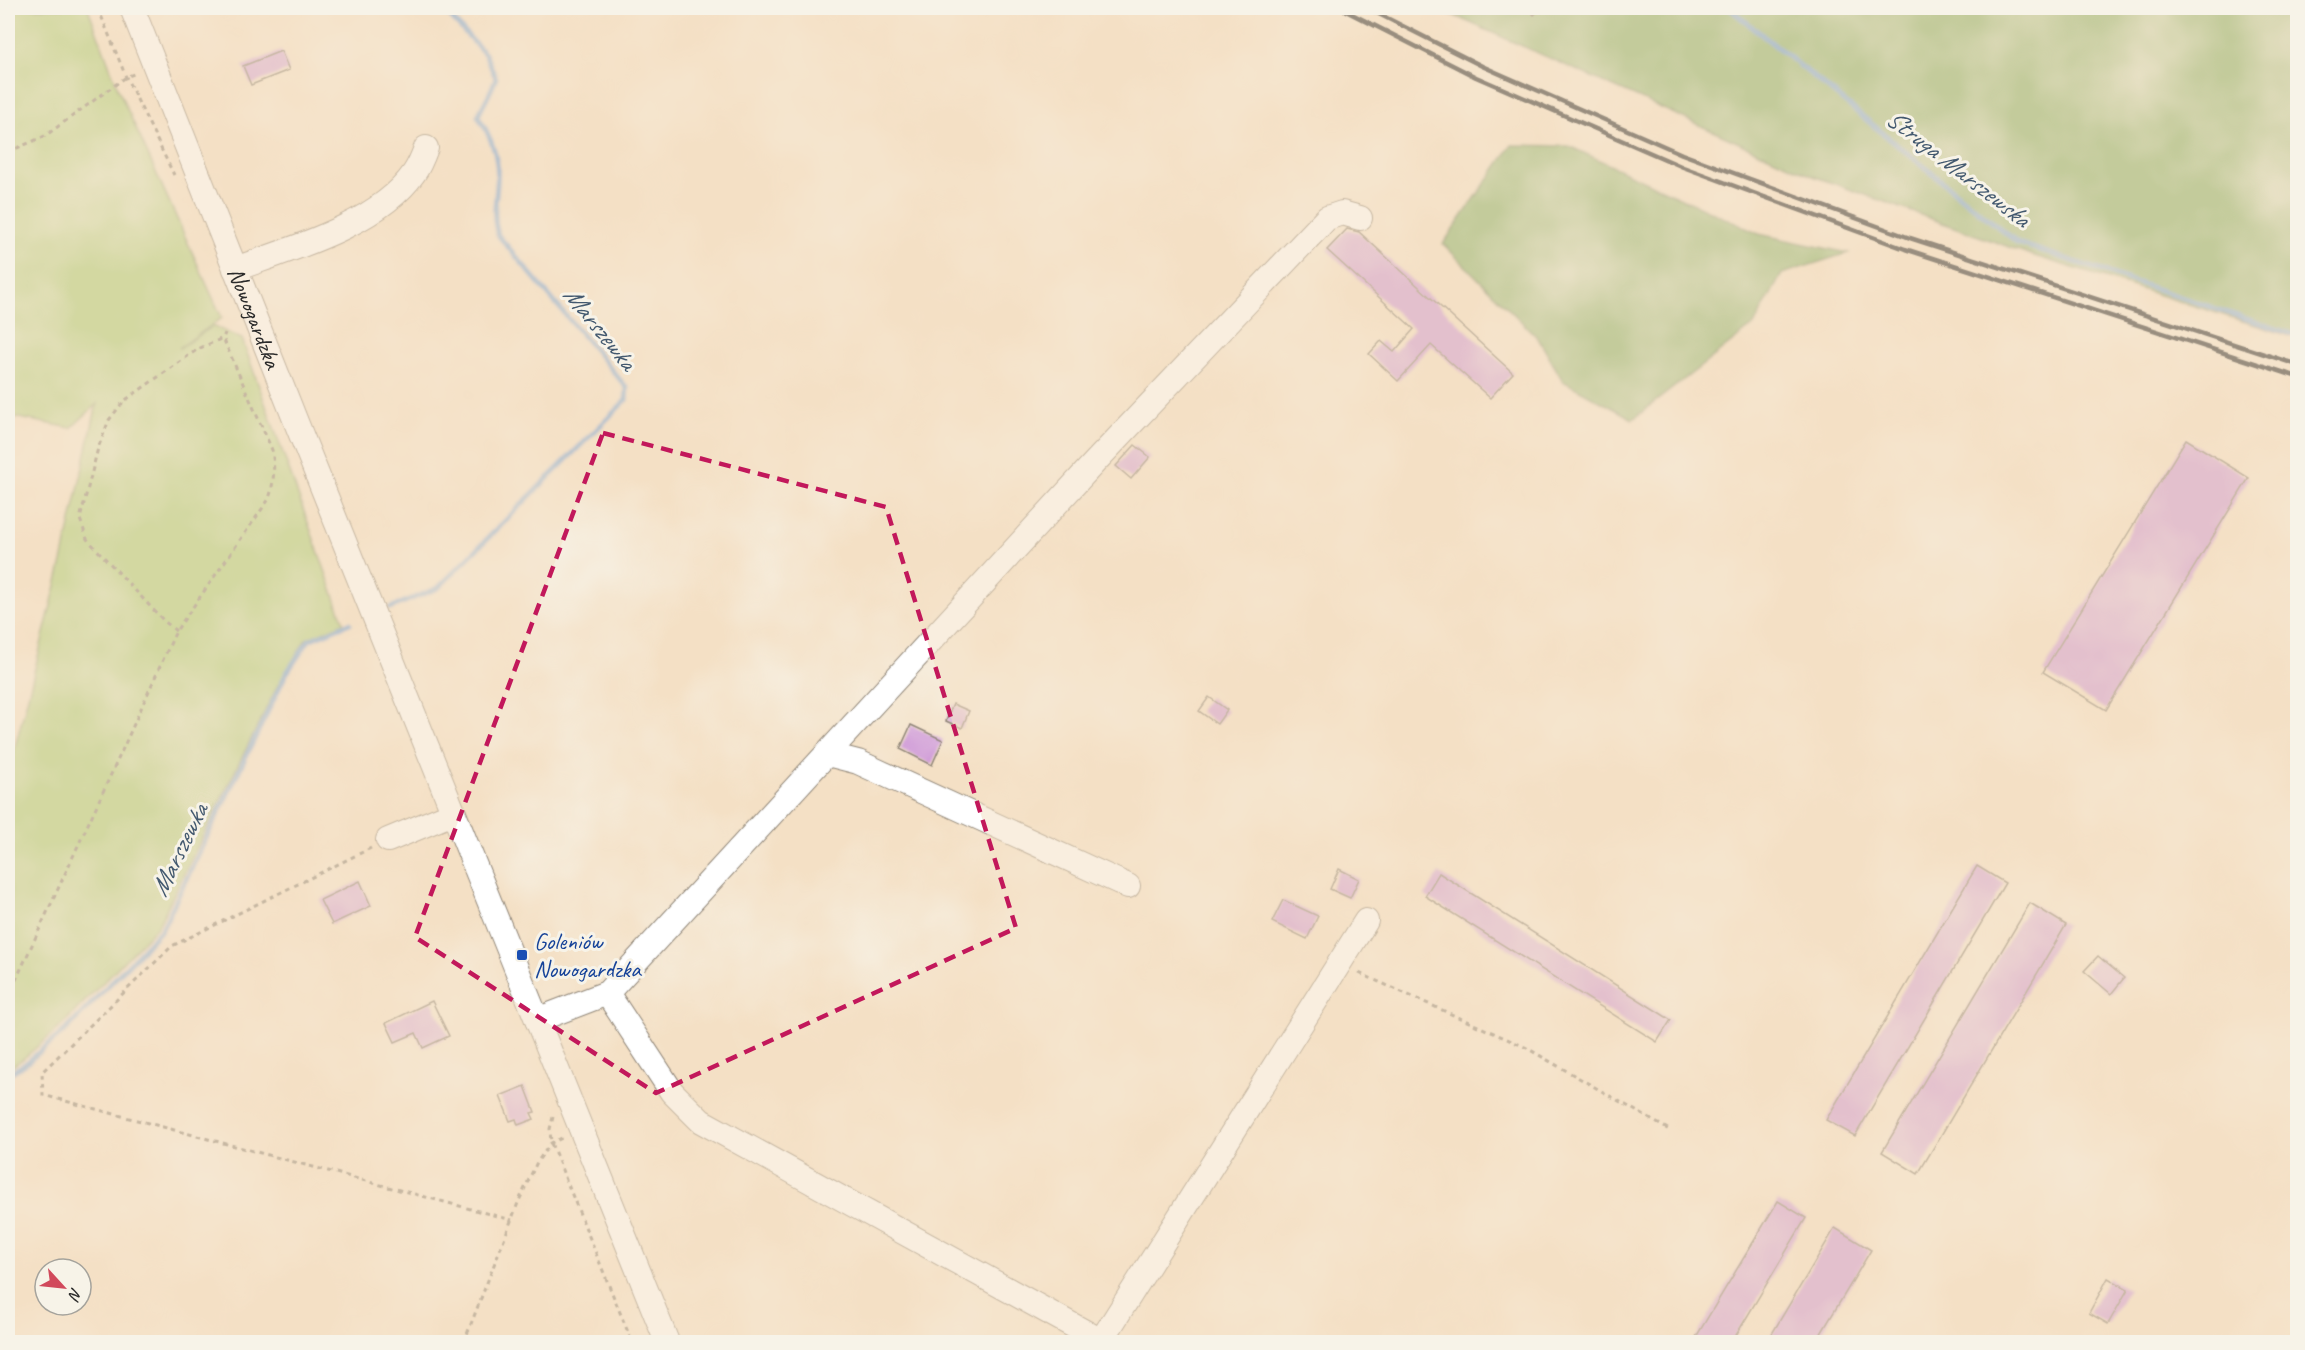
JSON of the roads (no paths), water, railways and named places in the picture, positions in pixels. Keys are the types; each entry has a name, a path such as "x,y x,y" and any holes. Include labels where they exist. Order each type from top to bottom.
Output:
{"street":[{"name":"Nowogardzka","path":"132,8 579,1128 667,1342"},
{"path":"235,269 357,221 392,197 414,174 426,148"},
{"path":"537,1020 607,993 1095,462 1327,218 1342,213 1360,218"},
{"path":"827,754 858,762 1128,886"},
{"path":"388,840 453,813"},
{"path":"607,993 621,1011 672,1092 701,1121 1102,1342 1366,921"}],"waterway":[{"name":"Marszewka","path":"390,608 438,588 626,400 627,388 498,235 495,216 498,173 496,158 490,139 478,116 496,78 485,54 442,8"},
{"name":"Struga Marszewska","path":"1729,8 2018,243 2298,336"},
{"name":"Marszewka","path":"8,1074 25,1064 69,1027 162,929 286,674 309,640 350,623"}],"railway":[{"path":"1340,8 1476,77 1683,167 1905,249 2298,377"},
{"path":"1367,8 1482,66 1682,154 1910,238 2298,365"}],"place":[{"name":"Goleniów Nowogardzka","path":"522,955"}]}
